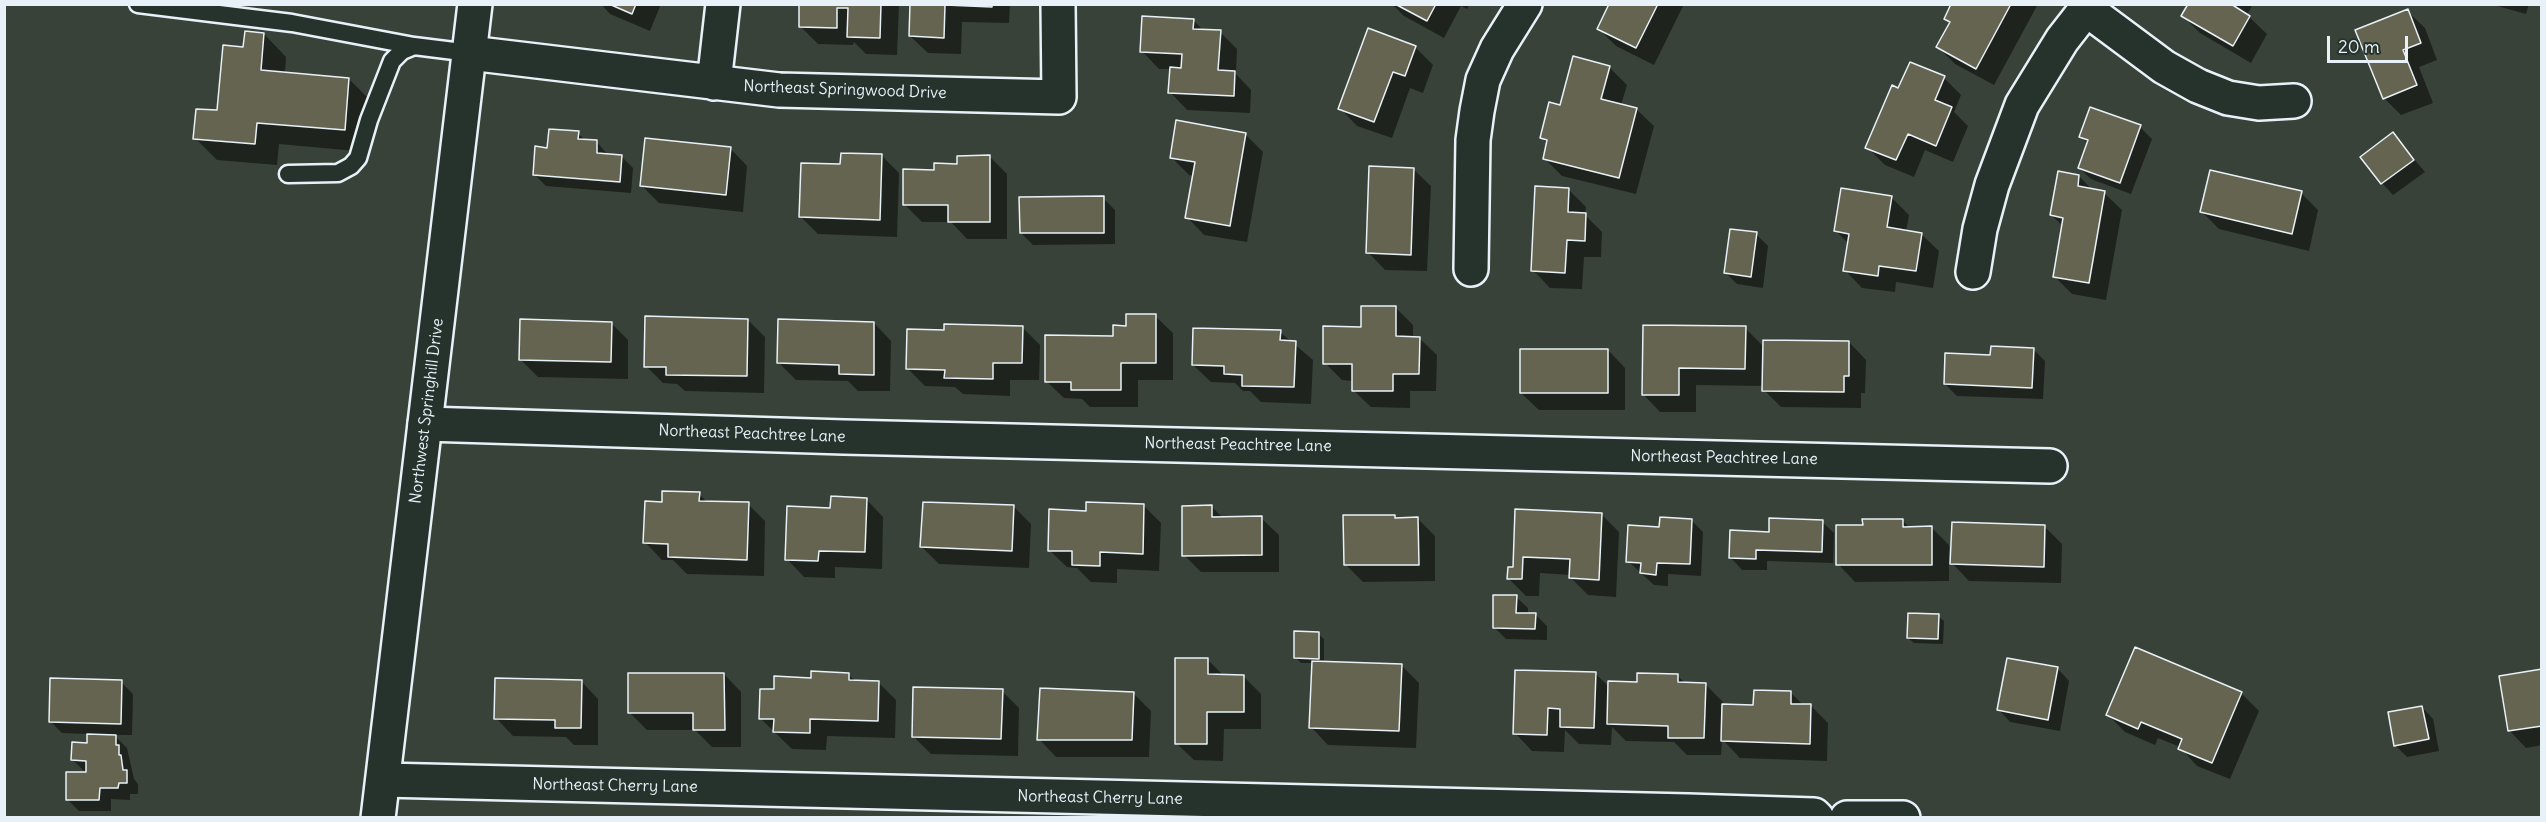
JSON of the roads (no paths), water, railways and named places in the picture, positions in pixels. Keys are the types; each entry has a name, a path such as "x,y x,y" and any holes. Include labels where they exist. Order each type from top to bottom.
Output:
{"street":[{"name":"Northwest Springhill Drive","path":"378,818 476,4"},
{"path":"714,83 723,4"},
{"name":"Northeast Springwood Drive","path":"470,53 779,90 1059,97 1058,4"},
{"path":"1471,269 1473,140 1483,80 1497,49 1525,4"},
{"path":"1973,272 1980,229 1992,185 2022,105 2062,40 2088,7 2133,45 2198,87 2229,98 2259,103 2294,101"},
{"name":"Northeast Peachtree Lane","path":"425,424 844,437 2050,466"},
{"name":"Northeast Cherry Lane","path":"383,780 1461,812 1791,814 1814,815 1817,818"},
{"path":"1847,818 1903,818"}],"lane":[{"path":"138,4 292,23 414,46 470,53"},
{"path":"288,174 338,173 351,166 358,158 369,120 392,61 402,51 414,46"}]}
